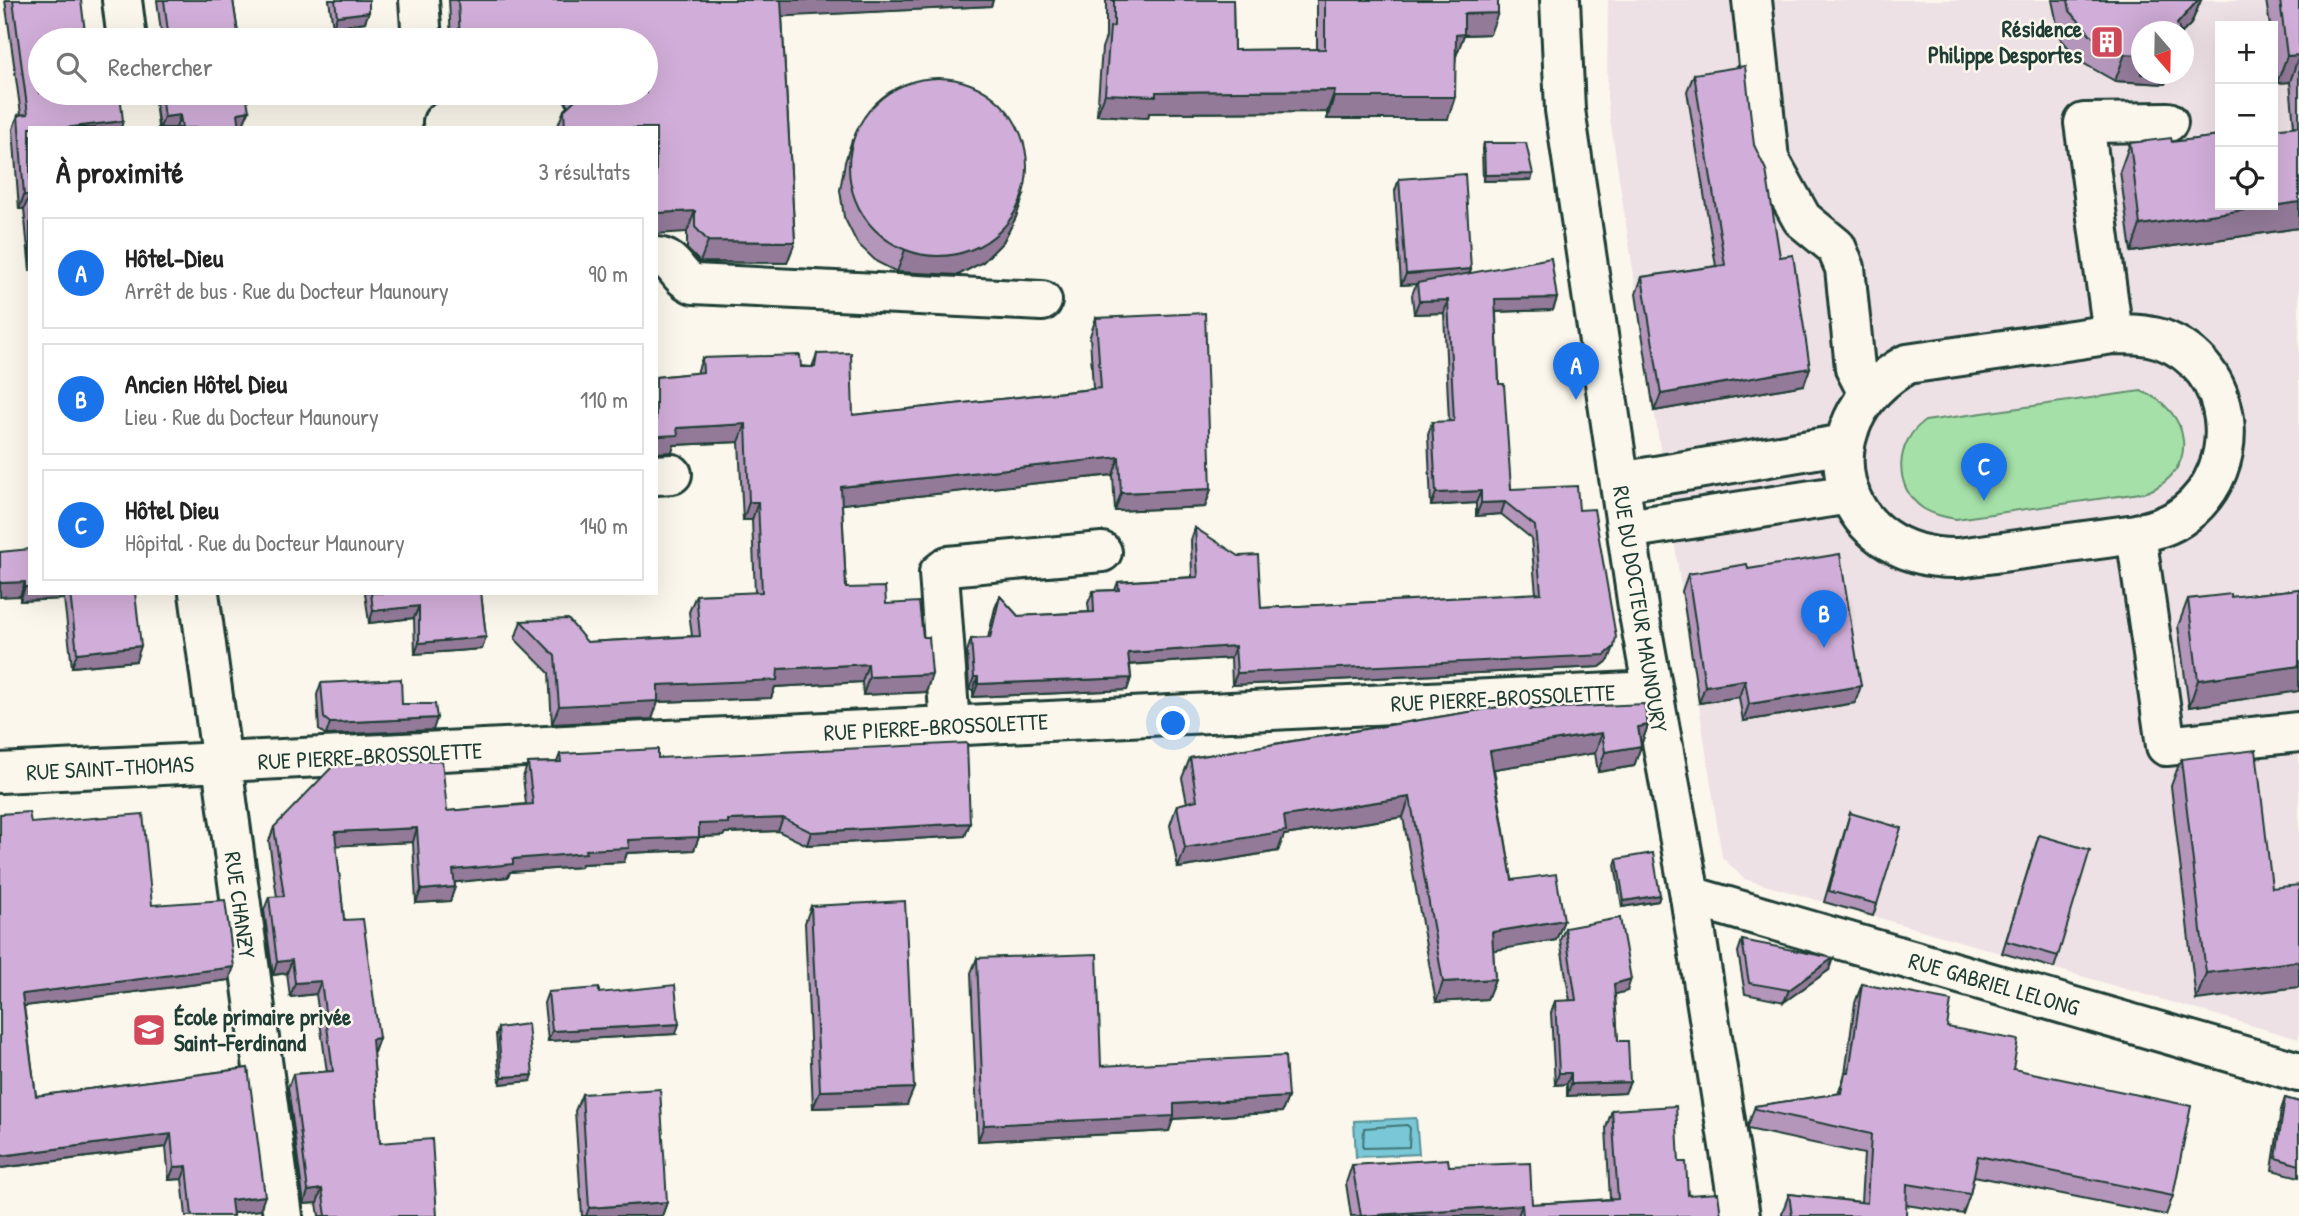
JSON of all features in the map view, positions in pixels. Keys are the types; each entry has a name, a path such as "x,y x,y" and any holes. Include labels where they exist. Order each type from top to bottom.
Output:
{"street":[{"path":"122,0 126,28"},
{"path":"419,0 421,28"},
{"name":"RUE DU DOCTEUR MAUNOURY","path":"1560,0 1565,110 1620,482 1652,691 1690,896 1740,1216"},
{"path":"1752,0 1769,159 1802,219 1836,247 1845,268 1855,368 1868,393"},
{"path":"135,105 138,126"},
{"path":"440,114 548,112"},
{"path":"2113,334 2084,123 2168,122"},
{"path":"658,258 671,261 684,281 694,284 1042,301"},
{"path":"2113,334 2137,334 2160,339 2182,350 2200,366 2215,385 2224,408 2227,432 2220,468 2202,499 2184,515 2163,527 2136,534 1958,558 1933,558 1910,553 1888,541 1870,526 1850,494 1843,459 1854,412 1868,393 1886,376 1907,364 2113,334"},
{"path":"1620,482 1845,444"},
{"path":"1627,529 1850,494"},
{"path":"2136,534 2166,746 2299,732"},
{"path":"950,726 939,573 948,566 1102,552"},
{"name":"RUE CHANZY","path":"199,595 283,1216"},
{"name":"RUE PIERRE-BROSSOLETTE","path":"221,763 1652,691"},
{"name":"RUE SAINT-THOMAS","path":"0,773 221,763"},
{"name":"RUE GABRIEL LELONG","path":"1690,896 2299,1072"}],"shaded area":[{"path":"1608,0 2299,0 2299,1039 1744,879 1722,857 1607,99"}],"green space":[{"path":"2141,391 2158,400 2171,412 2183,440 2182,455 2176,470 2164,482 2147,492 1956,519 1924,509 1906,489 1901,465 1903,452 1915,430 1925,421"}],"water":[{"path":"1416,1118 1419,1154 1356,1157 1354,1121"}],"building":[{"path":"13,0 81,0 84,28 28,28 28,105 121,105 123,121 81,126 28,126 28,194 24,195 18,115 28,114"},
{"path":"164,0 233,0 237,28 168,28"},
{"path":"335,0 369,0 369,12 337,16"},
{"path":"458,0 781,0 795,242 708,241 695,227 695,211 658,213 658,126 565,126 564,110 570,105 658,105 658,28 459,28"},
{"path":"1114,0 1233,0 1234,50 1325,49 1325,0 1498,0 1498,13 1464,14 1464,34 1456,35 1455,97 1334,97 1335,90 1156,92 1156,96 1105,94 1110,27 1114,26"},
{"path":"2068,0 2198,0 2180,21 2131,21 2131,54 2125,54 2091,35 2070,11"},
{"path":"2280,0 2299,0 2299,55 2287,56"},
{"path":"1745,66 1754,145 1766,170 1780,257 1793,255 1810,368 1661,394 1642,277 1725,265 1694,74"},
{"path":"938,78 972,85 1001,104 1020,133 1027,167 1020,201 1001,230 972,249 938,256 904,249 875,230 856,201 849,167 856,133 875,104 904,85"},
{"path":"162,105 248,105 249,111 238,113 240,126 182,126 180,115 164,117"},
{"path":"2299,126 2299,202 2278,205 2278,147 2278,128"},
{"path":"2215,137 2215,210 2244,210 2140,225 2130,143 2171,138 2172,142"},
{"path":"1484,143 1526,143 1533,174 1485,175"},
{"path":"1465,174 1471,269 1406,274 1399,179"},
{"path":"1551,258 1557,298 1495,299 1499,384 1504,384 1511,489 1577,486 1579,510 1594,509 1616,637 1614,647 1605,655 1237,673 1235,646 1128,653 1131,678 978,684 978,677 974,677 971,639 990,638 1000,596 1018,616 1094,612 1093,591 1119,590 1118,582 1198,577 1195,528 1239,556 1258,555 1261,608 1541,593 1535,526 1505,502 1481,503 1481,491 1436,493 1432,422 1454,421 1448,300 1419,301 1417,283"},
{"path":"1205,313 1211,489 1121,493 1119,457 841,487 846,588 885,587 886,604 919,602 923,637 929,637 932,674 869,677 868,664 778,669 777,680 658,685 658,701 559,706 555,656 521,621 568,619 587,642 700,636 696,595 762,592 758,502 749,502 746,424 677,428 678,435 658,437 658,377 703,372 702,358 800,355 801,367 815,367 817,354 851,353 853,415 1101,388 1096,318"},
{"path":"28,549 28,587 25,587 25,582 0,583 0,552"},
{"path":"1840,554 1861,686 1749,704 1745,680 1705,686 1688,574 1747,564 1748,569"},
{"path":"2299,589 2299,666 2198,680 2188,599"},
{"path":"70,595 135,595 141,646 77,653"},
{"path":"371,595 481,595 486,637 419,643 419,606 373,611"},
{"path":"401,679 402,704 435,704 437,718 330,723 324,718 321,683"},
{"path":"1542,700 1531,709 1644,704 1648,725 1638,727 1641,746 1605,752 1602,733 1490,751 1512,880 1556,874 1564,920 1492,932 1495,979 1443,982 1410,797 1284,816 1286,831 1185,848 1177,805 1197,800 1190,758"},
{"path":"967,743 970,823 811,832 783,818 728,820 728,823 699,824 699,837 628,840 629,848 585,850 586,853 513,859 513,864 453,870 455,887 421,890 417,828 335,832 344,920 363,919 379,1038 372,1039 380,1143 432,1139 437,1216 326,1216 322,1189 308,1191 293,1074 333,1071 321,981 295,983 292,960 277,962 269,897 284,896 274,827 334,765 442,760 447,811 533,804 528,763 561,762 560,754 658,749 658,758"},
{"path":"2256,750 2272,888 2299,885 2299,961 2206,973 2181,759"},
{"path":"29,812 31,823 143,814 152,905 225,900 234,967 22,994 36,1096 248,1068 265,1196 231,1200 233,1216 192,1216 187,1166 174,1167 171,1134 0,1156 0,814"},
{"path":"1850,813 1901,828 1877,904 1829,891"},
{"path":"2039,835 2090,850 2058,956 2006,941"},
{"path":"1653,853 1660,895 1624,901 1617,859"},
{"path":"905,901 914,1088 820,1091 811,906"},
{"path":"1620,918 1631,979 1614,984 1618,1041 1628,1041 1630,1082 1571,1084 1571,1073 1559,1073 1555,1001 1576,1000 1565,928"},
{"path":"1742,940 1833,958 1789,990 1749,983"},
{"path":"1097,954 1101,1066 1285,1056 1288,1097 1174,1104 1174,1116 984,1125 977,958"},
{"path":"1862,984 1951,1001 1947,1027 2018,1040 2013,1069 2191,1106 2173,1196 1978,1156 1970,1194 1907,1184 1906,1216 1792,1216 1789,1194 1867,1203 1871,1134 1756,1109 1755,1106 1841,1093 1845,1072 1849,1072"},
{"path":"675,985 679,1024 552,1031 548,992 599,988 599,993"},
{"path":"528,1024 533,1075 502,1077 498,1028"},
{"path":"660,1089 667,1202 589,1208 582,1094"},
{"path":"2285,1098 2299,1102 2299,1165 2276,1158"},
{"path":"1676,1106 1679,1162 1686,1162 1688,1195 1718,1193 1721,1216 1523,1216 1522,1205 1361,1216 1352,1165 1448,1159 1449,1166 1530,1163 1532,1204 1618,1199 1612,1110"}],"place":[{"name":"Résidence Philippe Desportes","path":"2107,42"},
{"name":"Hôtel-Dieu","path":"1576,400"},
{"name":"Hôtel Dieu","path":"1984,501"},
{"name":"Ancien Hôtel Dieu","path":"1824,648"},
{"name":"École primaire privée Saint-Ferdinand","path":"149,1030"}]}
